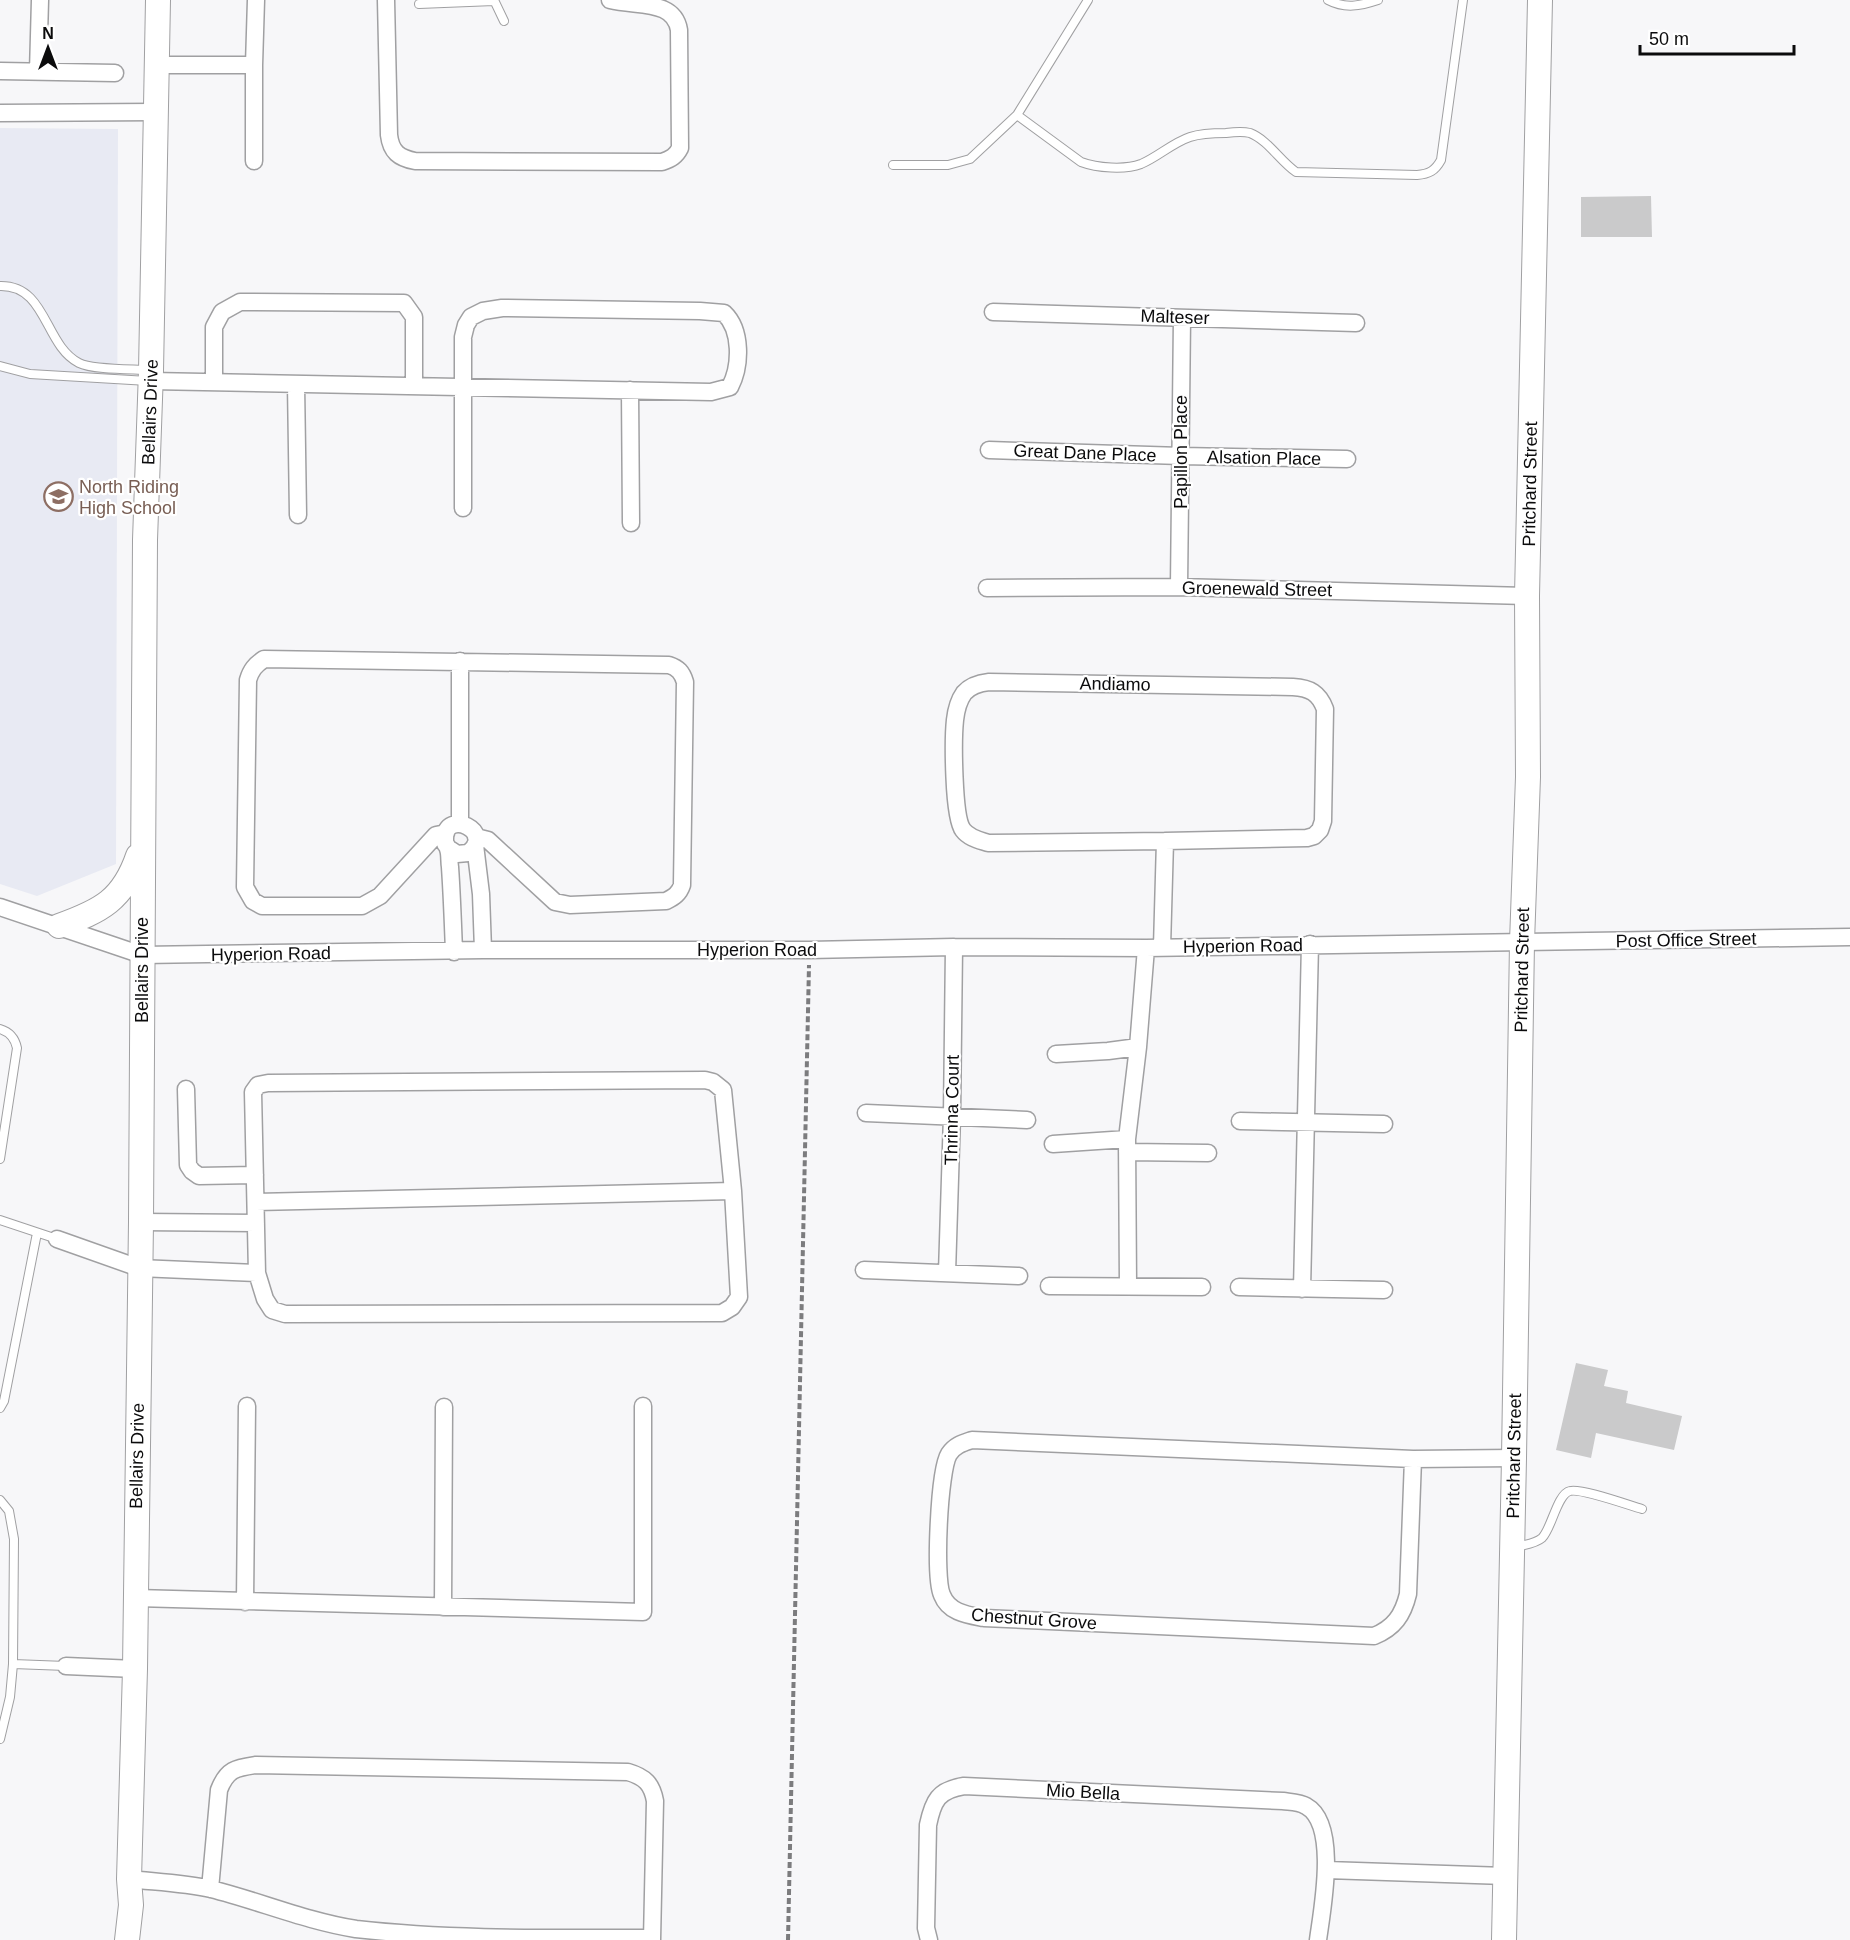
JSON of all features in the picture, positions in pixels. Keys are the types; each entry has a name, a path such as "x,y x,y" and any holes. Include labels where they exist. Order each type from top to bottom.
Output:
{"street":[{"path":"38,72 40,0"},
{"name":"Bellairs Drive","path":"126,1940 131,1905 129,1879 135,1668 141,1222 145,540 151,376 158,0"},
{"path":"254,161 256,0"},
{"path":"386,0 390,146 404,159 416,161 663,162 677,154 680,148 678,6 661,2 610,0"},
{"name":"Pritchard Street","path":"1504,1940 1522,942 1528,777 1527,596 1540,0"},
{"path":"156,65 254,65"},
{"path":"0,71 115,73"},
{"path":"0,113 155,112"},
{"path":"214,382 214,327 222,312 240,303 404,303 414,317 414,386"},
{"path":"151,376 214,382 296,384 414,386 463,387 630,390 711,392 730,387 736,374 738,340 732,322 724,314 700,311 502,308 483,311 471,317 463,337 463,387 463,508"},
{"name":"Malteser","path":"993,312 1356,323"},
{"name":"Papillon Place","path":"1179,587 1182,318"},
{"path":"296,384 298,515"},
{"path":"630,390 631,523"},
{"name":"Great Dane Place","path":"989,450 1181,456"},
{"name":"Alsation Place","path":"1181,456 1347,459"},
{"name":"Groenewald Street","path":"987,588 1179,587 1527,596"},
{"path":"475,841 488,840 555,902 570,905 655,902 674,898 680,892 682,885 685,682 683,674 677,668 669,665 264,659 251,670 248,680 245,887 253,901 262,906 362,906 380,896 436,835 451,835 470,827 475,841 481,894 483,950"},
{"path":"454,952 451,835 460,662"},
{"name":"Andiamo","path":"989,682 1293,687 1304,688 1321,699 1324,709 1324,811 1320,830 1314,836 1165,841 988,843 974,839 964,831 958,820 956,804 955,718 964,693 978,684 989,682"},
{"path":"451,835 452,852 462,854 472,849 475,841"},
{"path":"1128,1285 1127,1145 1138,1047 1154,947 1165,841"},
{"path":"59,926 86,916 116,897 126,884 142,845"},
{"name":"Hyperion Road","path":"0,907 142,955 1522,942"},
{"name":"Post Office Street","path":"1522,942 1850,938"},
{"path":"1302,1289 1310,945"},
{"name":"Thrinna Court","path":"948,1273 954,946"},
{"path":"1056,1054 1138,1047"},
{"path":"705,1080 713,1082 723,1090 733,1191 739,1297 732,1307 722,1313 285,1314 272,1310 265,1299 257,1273 255,1174 253,1092 258,1085 705,1080"},
{"path":"186,1089 188,1165 192,1171 199,1176 255,1174"},
{"path":"866,1113 1027,1119"},
{"path":"1240,1120 1384,1124"},
{"path":"1053,1144 1127,1145 1208,1153"},
{"path":"256,1202 733,1191"},
{"path":"141,1222 256,1223"},
{"path":"57,1239 139,1268 257,1273"},
{"path":"864,1270 1019,1276"},
{"path":"1049,1286 1202,1287"},
{"path":"1239,1287 1384,1290"},
{"path":"245,1602 247,1406"},
{"path":"136,1598 643,1612 643,1406"},
{"path":"443,1607 444,1407"},
{"name":"Chestnut Grove","path":"1413,1459 1408,1594 1398,1620 1386,1631 1374,1636 984,1618 963,1614 949,1606 942,1596 938,1567 942,1479 950,1452 960,1444 972,1440 1413,1459 1514,1458"},
{"path":"66,1666 135,1668"},
{"path":"129,1879 210,1889 307,1918 394,1934 504,1938 652,1939 655,1801 653,1788 648,1781 628,1772 256,1765 239,1767 223,1778 219,1790 210,1889"},
{"name":"Mio Bella","path":"929,1940 926,1928 928,1825 932,1809 938,1797 950,1788 976,1787 1296,1803 1307,1806 1316,1815 1322,1828 1327,1870 1318,1940"},
{"path":"1327,1870 1504,1876"}],"lane":[{"path":"418,4 494,0 504,21"},
{"path":"893,165 948,165 970,159 1017,115 1088,0"},
{"path":"1328,0 1351,6 1361,6 1377,0"},
{"path":"1017,115 1071,157 1089,165 1127,167 1140,164 1188,137 1242,132 1250,133 1267,145 1296,172 1425,174 1436,168 1441,160 1463,0"},
{"path":"0,286 27,294 37,305 65,352 80,363 151,376"},
{"path":"0,366 30,374 151,376"},
{"path":"0,1029 11,1035 17,1048 0,1159"},
{"path":"0,1220 57,1239"},
{"path":"0,1408 37,1233"},
{"path":"1512,1548 1528,1545 1542,1538 1562,1496 1569,1491 1581,1492 1642,1509"},
{"path":"0,1500 9,1511 14,1539 13,1664 10,1696 0,1739"},
{"path":"13,1664 66,1666"}],"path":[{"path":"788,1940 809,950"}],"shaded area":[{"name":"North Riding High School","path":"0,128 118,129 116,864 37,896 0,884"}],"building":[{"path":"1651,196 1652,237 1581,237 1581,197"},
{"path":"1576,1363 1608,1370 1604,1386 1628,1391 1626,1403 1682,1416 1674,1450 1596,1433 1591,1458 1556,1450"}],"place":[{"name":"North Riding High School","path":"58,497"}]}
